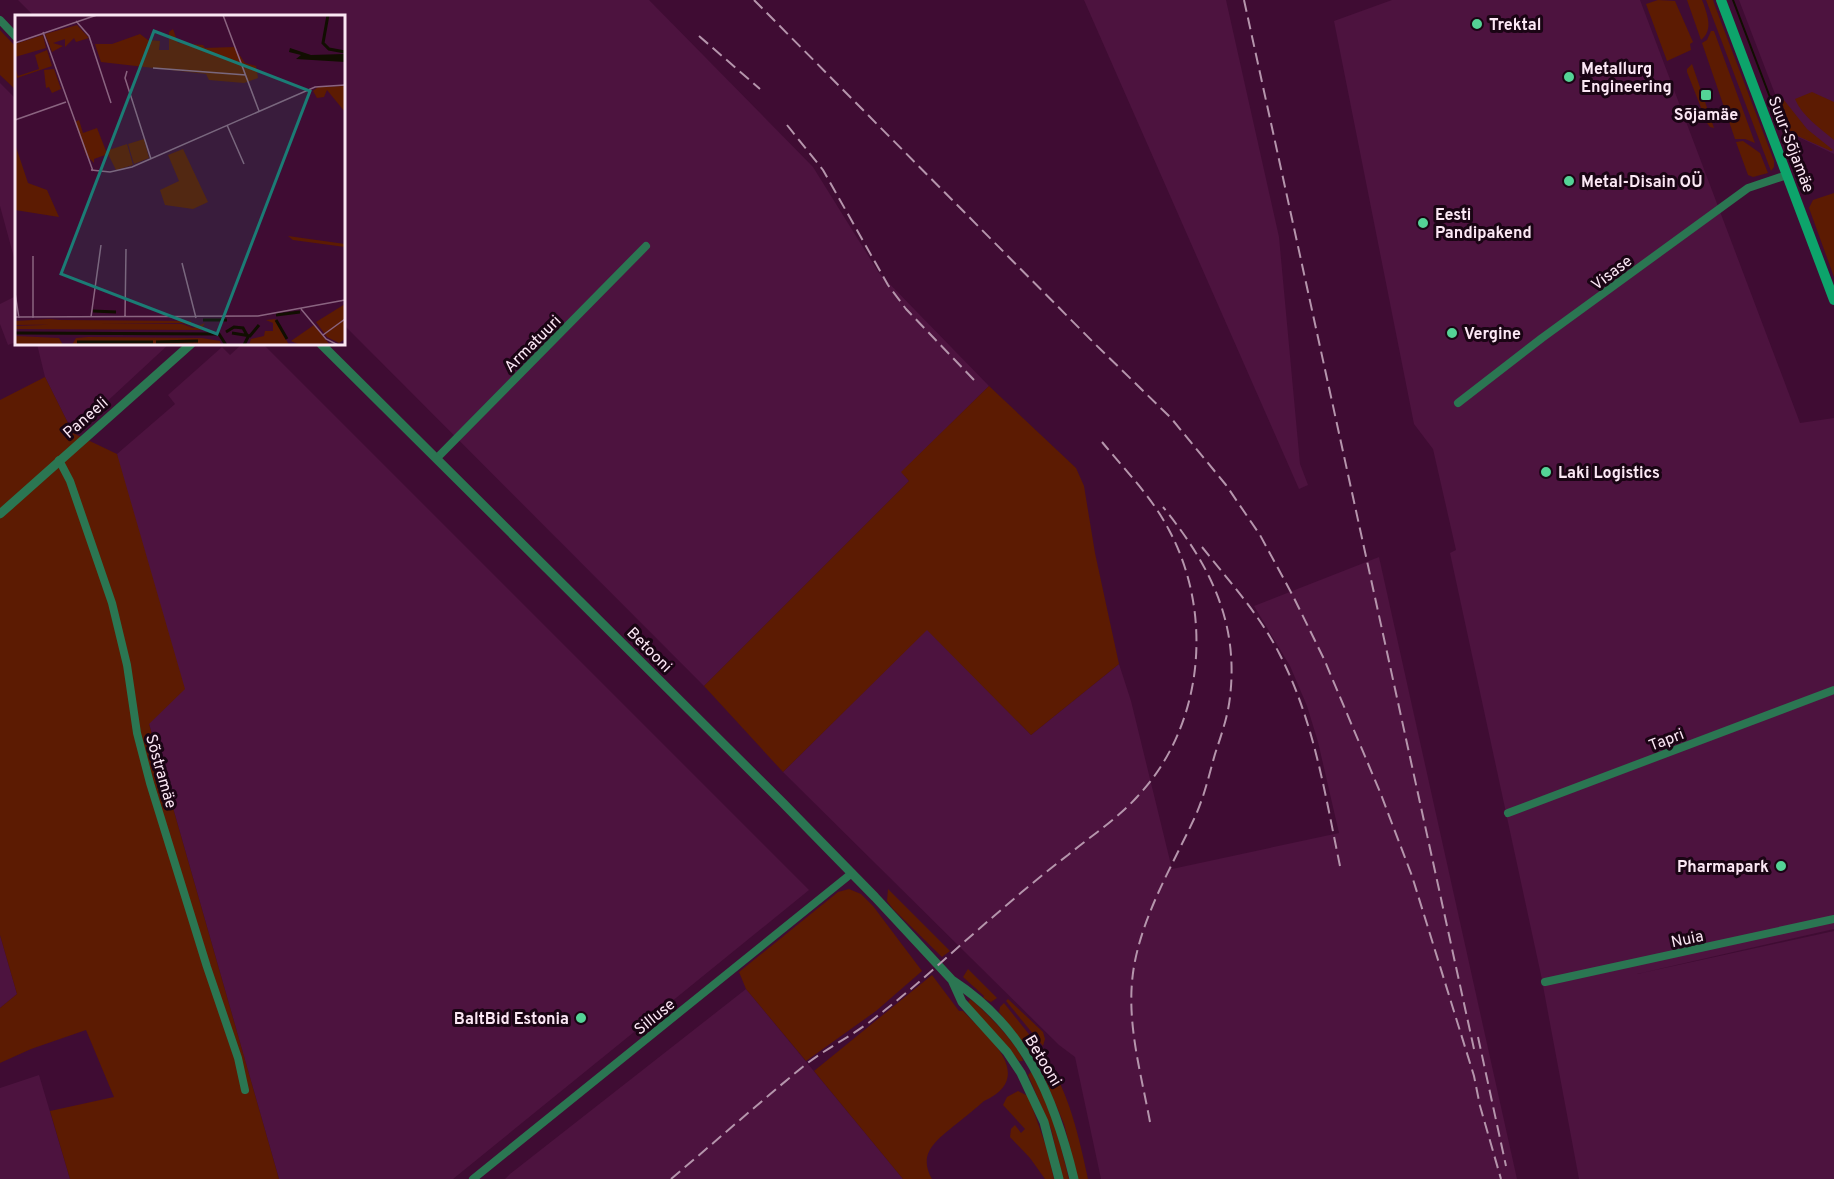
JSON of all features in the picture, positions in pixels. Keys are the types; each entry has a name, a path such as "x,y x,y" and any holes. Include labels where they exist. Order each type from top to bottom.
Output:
{"main road":[{"name":"Suur-Sõjamäe","path":"1720,0 1834,300"}],"street":[{"path":"0,20 15,36"},
{"name":"Visase","path":"1458,403 1542,338 1748,188 1787,175"},
{"name":"Armatuuri","path":"437,458 646,246"},
{"name":"Paneeli","path":"0,514 190,345"},
{"name":"Betooni","path":"322,345 852,873 952,980 975,995 990,1010 1032,1063 1044,1086 1058,1121 1074,1179"},
{"name":"Sõstramäe","path":"59,460 70,481 112,603 127,665 137,733 150,783 238,1058 245,1090"},
{"name":"Tapri","path":"1508,813 1834,690"},
{"name":"Silluse","path":"473,1179 852,873"},
{"name":"Nuia","path":"1545,982 1834,919"},
{"name":"Betooni","path":"952,980 962,1002 1007,1052 1021,1073 1040,1111 1059,1179"}],"shaded area":[{"path":"18,0 649,0 813,167 879,273 989,386 902,472 909,481 704,686 345,326 345,15 33,15"},
{"path":"1084,0 1226,0 1279,237 1300,464 1308,485 1299,489"},
{"path":"1392,0 1640,0 1800,423 1834,418 1834,929 1637,974 1834,931 1834,1179 1579,1179 1541,975 1450,553 1456,550 1433,449 1414,424 1334,21"},
{"path":"1658,0 1675,1 1693,42 1690,44 1691,50 1667,61 1646,4"},
{"path":"1687,0 1702,0 1706,10 1708,26 1701,40"},
{"path":"1706,0 1713,0 1774,161 1771,171"},
{"path":"1739,0 1834,0 1834,154 1790,133"},
{"path":"0,30 15,46 15,89 0,75"},
{"path":"1711,31 1714,31 1755,143 1745,139 1735,139 1702,43 1707,40"},
{"path":"1692,64 1714,128 1707,123 1687,72"},
{"path":"0,83 15,98 15,261 0,206"},
{"path":"1812,92 1834,102 1834,140 1807,116 1795,99"},
{"path":"1780,95 1807,129 1833,150 1791,133 1777,96"},
{"path":"1743,141 1760,153 1768,173 1753,177 1748,175 1736,142"},
{"path":"1834,193 1834,277 1809,208 1813,200"},
{"path":"15,296 15,342 8,345 0,324 0,304"},
{"path":"37,345 168,345 73,433 45,377"},
{"path":"241,345 264,345 809,890 453,1179 279,1179 149,724 117,454 175,404 168,395 222,347 230,355"},
{"path":"45,377 73,433 117,454 185,689 149,724 279,1179 70,1179 50,1111 114,1097 86,1030 31,1049 0,1063 0,1008 17,994 0,935 0,400"},
{"path":"989,386 1076,468 1084,486 1095,553 1119,664 1031,735 927,630 783,772 704,686 909,481 901,472"},
{"path":"1379,557 1517,1179 1101,1179 1075,1057 1059,1045 783,772 927,629 1031,735 1119,664 1131,701 1172,869 1339,833 1318,742 1307,706 1290,666 1254,606"},
{"path":"849,889 861,894 873,906 922,971 876,1011 806,1061 746,989 739,972 838,892"},
{"path":"888,889 950,951 942,957 893,909 887,901"},
{"path":"0,935 17,994 0,1008"},
{"path":"968,969 997,998 991,1002 983,998 984,996 963,977"},
{"path":"932,975 959,1011 963,1011 984,1032 1003,1056 1007,1068 1007,1080 1000,1091 984,1101 931,1148 927,1162 932,1179 903,1179 814,1071"},
{"path":"746,989 903,1179 505,1179 510,1174"},
{"path":"970,999 1009,1038 1023,1061 1019,1061 968,1003"},
{"path":"1008,999 1043,1032 1045,1039 1043,1046 1006,1001"},
{"path":"1004,1003 1040,1048 1036,1053 1031,1053 999,1012"},
{"path":"1044,1055 1067,1099 1088,1179 1078,1179 1064,1124 1039,1065"},
{"path":"1031,1072 1043,1092 1059,1139 1069,1179 1063,1179 1051,1129 1028,1075"},
{"path":"39,1075 70,1179 0,1179 0,1088"},
{"path":"1018,1091 1028,1096 1047,1149 1054,1179 1045,1179 1030,1158 1010,1137 1011,1129 1015,1125 1021,1133 1025,1129 1003,1105 1007,1097"}],"waterway":[{"path":"1733,0 1779,121"}],"railway":[{"path":"754,0 1171,418 1226,485 1260,535 1324,659 1380,792 1412,876 1474,1076 1480,1106 1501,1179"},
{"path":"1244,0 1474,1049"},
{"path":"699,36 760,89"},
{"path":"787,125 823,170 888,285 906,309 975,381"},
{"path":"671,1179 805,1065 859,1030 891,1005 1021,892 1112,820 1137,797 1159,769 1177,737 1188,703 1195,668 1196,633 1192,597 1183,563 1169,530 1155,506 1102,442"},
{"path":"1150,1122 1132,1021 1131,1001 1135,961 1145,924 1203,795 1228,711 1232,669 1230,643 1217,595 1194,550 1163,507"},
{"path":"1202,547 1263,626 1292,680 1317,758 1340,866"},
{"path":"1478,1037 1506,1166"}],"place":[{"name":"Trektal","path":"1477,24"},
{"name":"Metallurg Engineering","path":"1569,77"},
{"name":"Sõjamäe","path":"1706,95"},
{"name":"Metal-Disain OÜ","path":"1569,181"},
{"name":"Eesti Pandipakend","path":"1423,223"},
{"name":"Vergine","path":"1452,333"},
{"name":"Laki Logistics","path":"1546,472"},
{"name":"Pharmapark","path":"1781,866"},
{"name":"BaltBid Estonia","path":"581,1018"}]}
